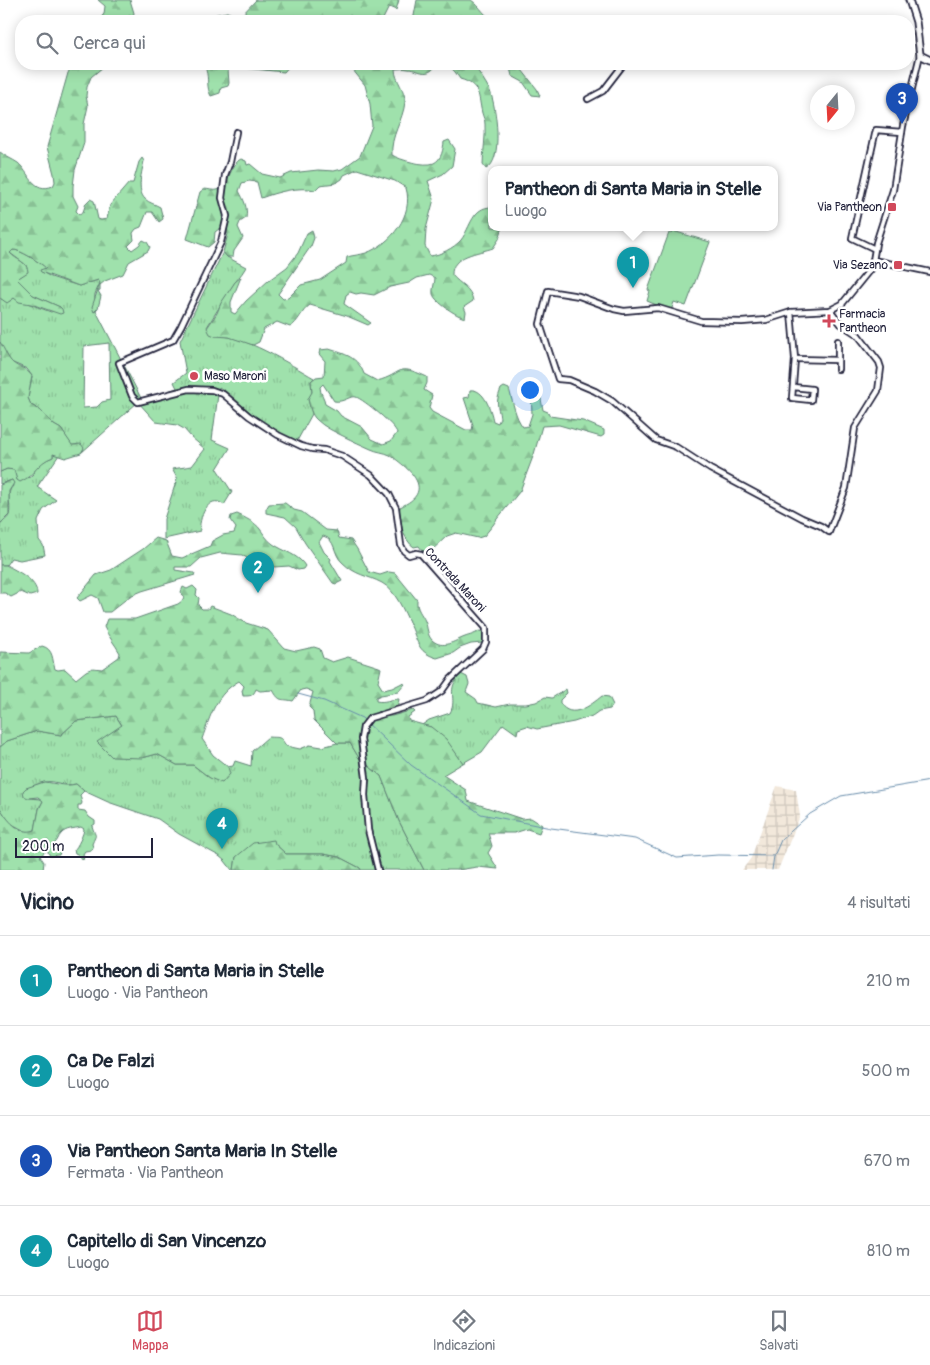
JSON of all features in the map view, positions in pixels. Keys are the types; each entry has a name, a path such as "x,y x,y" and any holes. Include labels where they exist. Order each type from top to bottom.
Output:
{"street":[{"path":"909,0 914,15"},
{"path":"830,310 841,324 858,335 879,362 881,368 878,391 855,428 846,488 829,532 821,526 802,518 710,469 676,447 660,443 612,401 595,390 569,380 558,379 540,324 548,292 579,296 624,311 658,308 701,321 766,320 791,312 830,310 847,299 870,269 893,190 902,132 920,55 915,19"},
{"path":"920,55 930,60"},
{"path":"588,99 603,91 619,70"},
{"path":"875,249 852,238 876,130 902,132"},
{"name":"Contrada Maroni","path":"236,132 222,198 227,216 221,242 173,340 119,363 132,396 138,402 190,389 212,390 223,394 249,416 278,435 312,450 324,450 342,456 371,475 389,494 396,508 401,545 404,551 409,555 420,554 486,628 486,642 482,649 454,676 442,691 427,701 370,718 363,727 361,739 366,778 365,795 368,830 378,870"},
{"path":"873,260 930,272"},
{"path":"791,312 795,359 792,398 811,400 812,390 793,387"},
{"path":"838,341 838,369"},
{"path":"795,359 838,360"}],"shaded area":[{"path":"777,786 796,790 800,816 778,870 742,870 751,858"}],"green space":[{"path":"98,0 130,0 134,15 103,15 105,6"},
{"path":"256,0 399,0 396,10 389,7 385,15 242,15"},
{"path":"417,0 471,0 487,15 414,15"},
{"path":"227,12 235,15 213,15"},
{"path":"70,70 99,70 91,77 87,87 88,106 84,124 84,143 75,170 73,186 73,196 78,206 76,211 79,214 83,212 86,203 90,199 94,201 98,219 107,219 110,205 129,183 133,183 142,158 144,161 140,181 142,195 160,207 163,219 159,222 152,212 147,212 141,227 133,233 134,240 128,246 132,250 143,240 150,247 148,251 129,262 123,274 100,285 100,290 98,291 101,296 98,308 94,312 92,307 100,283 98,280 79,286 41,272 40,270 46,268 25,254 13,250 10,253 24,263 28,272 17,279 33,295 60,307 63,313 60,314 19,302 14,298 7,303 0,298 0,152 18,163 36,185 46,188 53,186 55,182 54,174 47,147"},
{"path":"206,70 228,70 228,86 221,88 220,93 211,96"},
{"path":"264,70 286,70 284,72"},
{"path":"353,70 395,70 404,93 405,102 393,141 392,155 413,162 430,164 439,159 444,142 449,140 455,149 452,166 443,174 428,181 434,199 426,229 425,246 430,256 447,251 455,246 461,240 476,214 485,208 488,208 488,231 502,231 493,248 461,259 453,268 452,275 468,289 472,296 473,301 464,307 466,312 465,318 457,315 438,301 433,294 435,278 429,275 417,278 409,283 390,287 374,295 350,292 346,295 344,304 371,323 368,325 347,316 310,305 290,327 277,322 264,329 259,342 253,345 229,337 210,334 207,328 235,282 241,277 231,302 231,312 235,314 269,280 287,267 298,253 307,233 312,230 314,238 311,246 278,294 283,299 288,298 301,285 320,280 346,263 347,257 364,254 375,249 392,236 398,227 407,208 406,188 395,181 357,169 344,175 336,183 320,185 315,190 295,189 261,198 257,182 249,181 242,183 239,191 245,204 246,218 240,222 238,227 243,238 234,251 233,257 227,257 223,252 228,234 225,229 219,229 215,232 214,242 208,247 187,239 200,192 204,189 221,189 234,166 241,159 262,174 280,178 291,173 342,169 360,156 372,126 370,104 365,85"},
{"path":"413,70 432,70 423,72"},
{"path":"453,70 477,70 490,91 496,120 497,145 492,164 486,169 483,165 485,123 479,96 472,84 460,79"},
{"path":"510,70 522,70 537,89 540,96 532,95 523,82 512,76"},
{"path":"673,231 710,242 686,306 674,302 671,311 647,301 650,291 648,290 669,233 672,234"},
{"path":"16,250 25,254 46,268 40,271 51,277 79,286 98,280 100,283 95,294 94,312 96,311 142,400 177,388 174,382 186,373 180,341 223,252 227,257 246,267 207,327 215,336 238,339 279,358 314,378 311,381 312,393 308,399 312,414 297,441 266,425 219,387 212,440 230,448 217,469 232,492 224,505 213,502 205,509 202,515 200,531 164,539 164,519 177,478 172,469 192,466 205,449 184,429 177,425 156,422 138,402 81,453 84,450 72,446 61,429 54,425 40,410 31,405 28,398 32,376 27,369 13,363 9,359 0,344 0,298 10,301 14,298 51,312 60,307 33,295 17,279 27,272 26,265 10,253","holes":["109,343 110,400 102,402 97,407 83,408 84,346"]},
{"path":"0,342 11,361 32,376 28,398 31,405 40,410 54,425 61,429 72,445 81,444 84,448 81,453 65,458 53,454 53,457 43,462 30,476 20,482 17,480 14,470 7,469 0,472"},
{"path":"329,349 350,357 355,360 364,374 377,381 404,370 427,377 424,390 432,395 429,408 432,412 466,430 472,430 473,425 464,398 469,397 470,390 475,390 483,396 491,411 493,421 498,423 500,418 498,398 501,389 504,387 509,389 516,414 523,427 528,426 532,414 532,391 540,393 543,410 548,412 550,416 583,421 604,430 604,435 601,437 559,425 542,426 520,491 484,536 478,538 456,533 447,536 429,553 422,550 419,546 414,547 410,544 404,535 400,523 400,507 411,501 417,494 418,487 412,474 390,455 373,450 337,433 323,425 313,416 308,399 312,392 311,381 316,377 324,376 325,361 319,354 320,350","holes":["323,384 334,401 354,397 360,399 372,407 397,433 391,441 383,444 372,439 362,427 341,416 337,411 325,404 320,389"]},
{"path":"53,454 59,455 37,487 56,500 43,510 38,521 39,540 43,545 45,555 20,560 11,558 6,565 0,565 0,524 9,515 9,492 13,486 12,480 0,484 0,472 7,469 15,470 17,480 31,477 39,463 53,457"},
{"path":"12,480 14,483 9,491 9,515 0,524 0,485"},
{"path":"285,503 294,510 302,512 326,530 337,531 339,538 351,540 369,572 380,575 389,572 395,573 417,600 418,609 425,621 428,634 436,643 448,644 479,631 485,632 485,638 482,643 471,644 437,658 425,652 421,649 399,601 387,586 347,567 339,559 330,540 323,536 319,542 324,552 331,559 330,561 342,581 336,584 333,583 296,527 285,517 266,513 269,504"},
{"path":"237,514 256,525 273,544 299,559 305,566 303,569 298,570 289,566 274,567 270,561 252,561 242,555 220,553 201,558 191,567 175,567 175,570 194,573 195,575 130,596 110,612 103,612 98,598 92,595 80,601 77,598 96,575 111,570 156,538 166,541 172,556 182,558 210,546 212,541 223,535 234,533 236,528 230,520 231,516"},
{"path":"0,565 6,565 30,580 34,584 37,594 30,596 21,592 11,597 5,593 0,593"},
{"path":"193,586 197,590 198,605 202,609 208,609 210,606 231,614 246,623 268,630 284,648 296,651 314,647 320,649 323,658 332,662 348,657 379,667 381,668 378,682 383,690 402,683 405,684 398,692 376,697 376,701 399,699 398,705 386,710 385,716 413,710 415,712 408,717 409,721 431,727 446,739 463,763 443,775 466,790 468,801 522,819 531,818 542,825 539,833 527,829 514,833 488,833 492,846 488,853 498,869 477,867 458,870 424,870 399,821 381,776 359,758 350,743 337,743 314,720 313,711 309,707 313,692 306,689 301,690 293,701 279,698 273,690 260,691 256,689 251,695 243,696 244,686 239,681 225,692 215,706 202,739 213,755 228,767 230,774 222,783 210,778 193,765 177,765 157,754 142,758 112,757 97,742 122,725 116,716 76,721 61,735 37,731 7,741 0,747 0,652 29,653 42,646 46,647 51,652 55,669 65,669 76,679 93,668 102,669 119,657 120,653 104,627 107,619 135,619 178,604 184,597 181,592 183,587 187,589"},
{"path":"461,674 467,677 469,684 466,692 476,699 478,703 496,707 536,702 545,697 552,698 566,689 567,693 560,700 560,703 570,711 581,710 602,696 609,697 613,705 610,709 599,711 592,716 574,722 537,729 527,726 518,729 517,734 503,724 482,752 463,763 431,727 422,725 429,720 450,713 453,703 454,685"},
{"path":"116,716 142,758 157,754 177,765 193,765 210,778 227,767 233,766 235,761 251,766 252,751 268,737 279,738 286,746 300,749 310,745 322,747 337,743 350,743 359,758 381,776 399,821 424,870 361,870 339,857 323,854 286,854 275,844 236,857 234,870 232,870 219,856 179,834 158,819 108,802 84,791 76,784 67,785 45,782 25,789 28,798 42,799 43,801 39,809 35,830 25,831 10,823 0,808 0,747 7,741 37,731 61,735 76,721"},
{"path":"44,782 64,785 76,784 84,791 80,795 82,803 78,805 78,810 85,811 95,821 95,824 92,826 95,835 92,850 85,851 83,860 75,853 74,850 84,829 81,827 70,829 63,832 54,844 54,847 60,852 59,855 50,856 47,850 40,856 44,862 43,870 0,870 0,808 19,829 24,831 35,830 39,809 43,801 38,797 28,798 24,796 23,791 26,788"},
{"path":"274,840 275,844 286,854 323,854 339,857 361,870 234,870 236,857 253,843"}],"waterway":[{"path":"298,694 324,701 362,718 411,765 481,814 551,828 635,839 677,858 718,855 774,856"},
{"path":"772,870 774,856 781,840 810,814 841,796 930,781"}],"place":[{"name":"Via Pantheon Santa Maria In Stelle","path":"902,124"},
{"name":"Via Pantheon","path":"892,207"},
{"name":"Via Sezano","path":"898,265"},
{"name":"Pantheon di Santa Maria in Stelle","path":"633,288"},
{"name":"Farmacia Pantheon","path":"829,321"},
{"name":"Maso Maroni","path":"194,376"},
{"name":"Ca De Falzi","path":"258,593"},
{"name":"Capitello di San Vincenzo","path":"222,849"}]}
